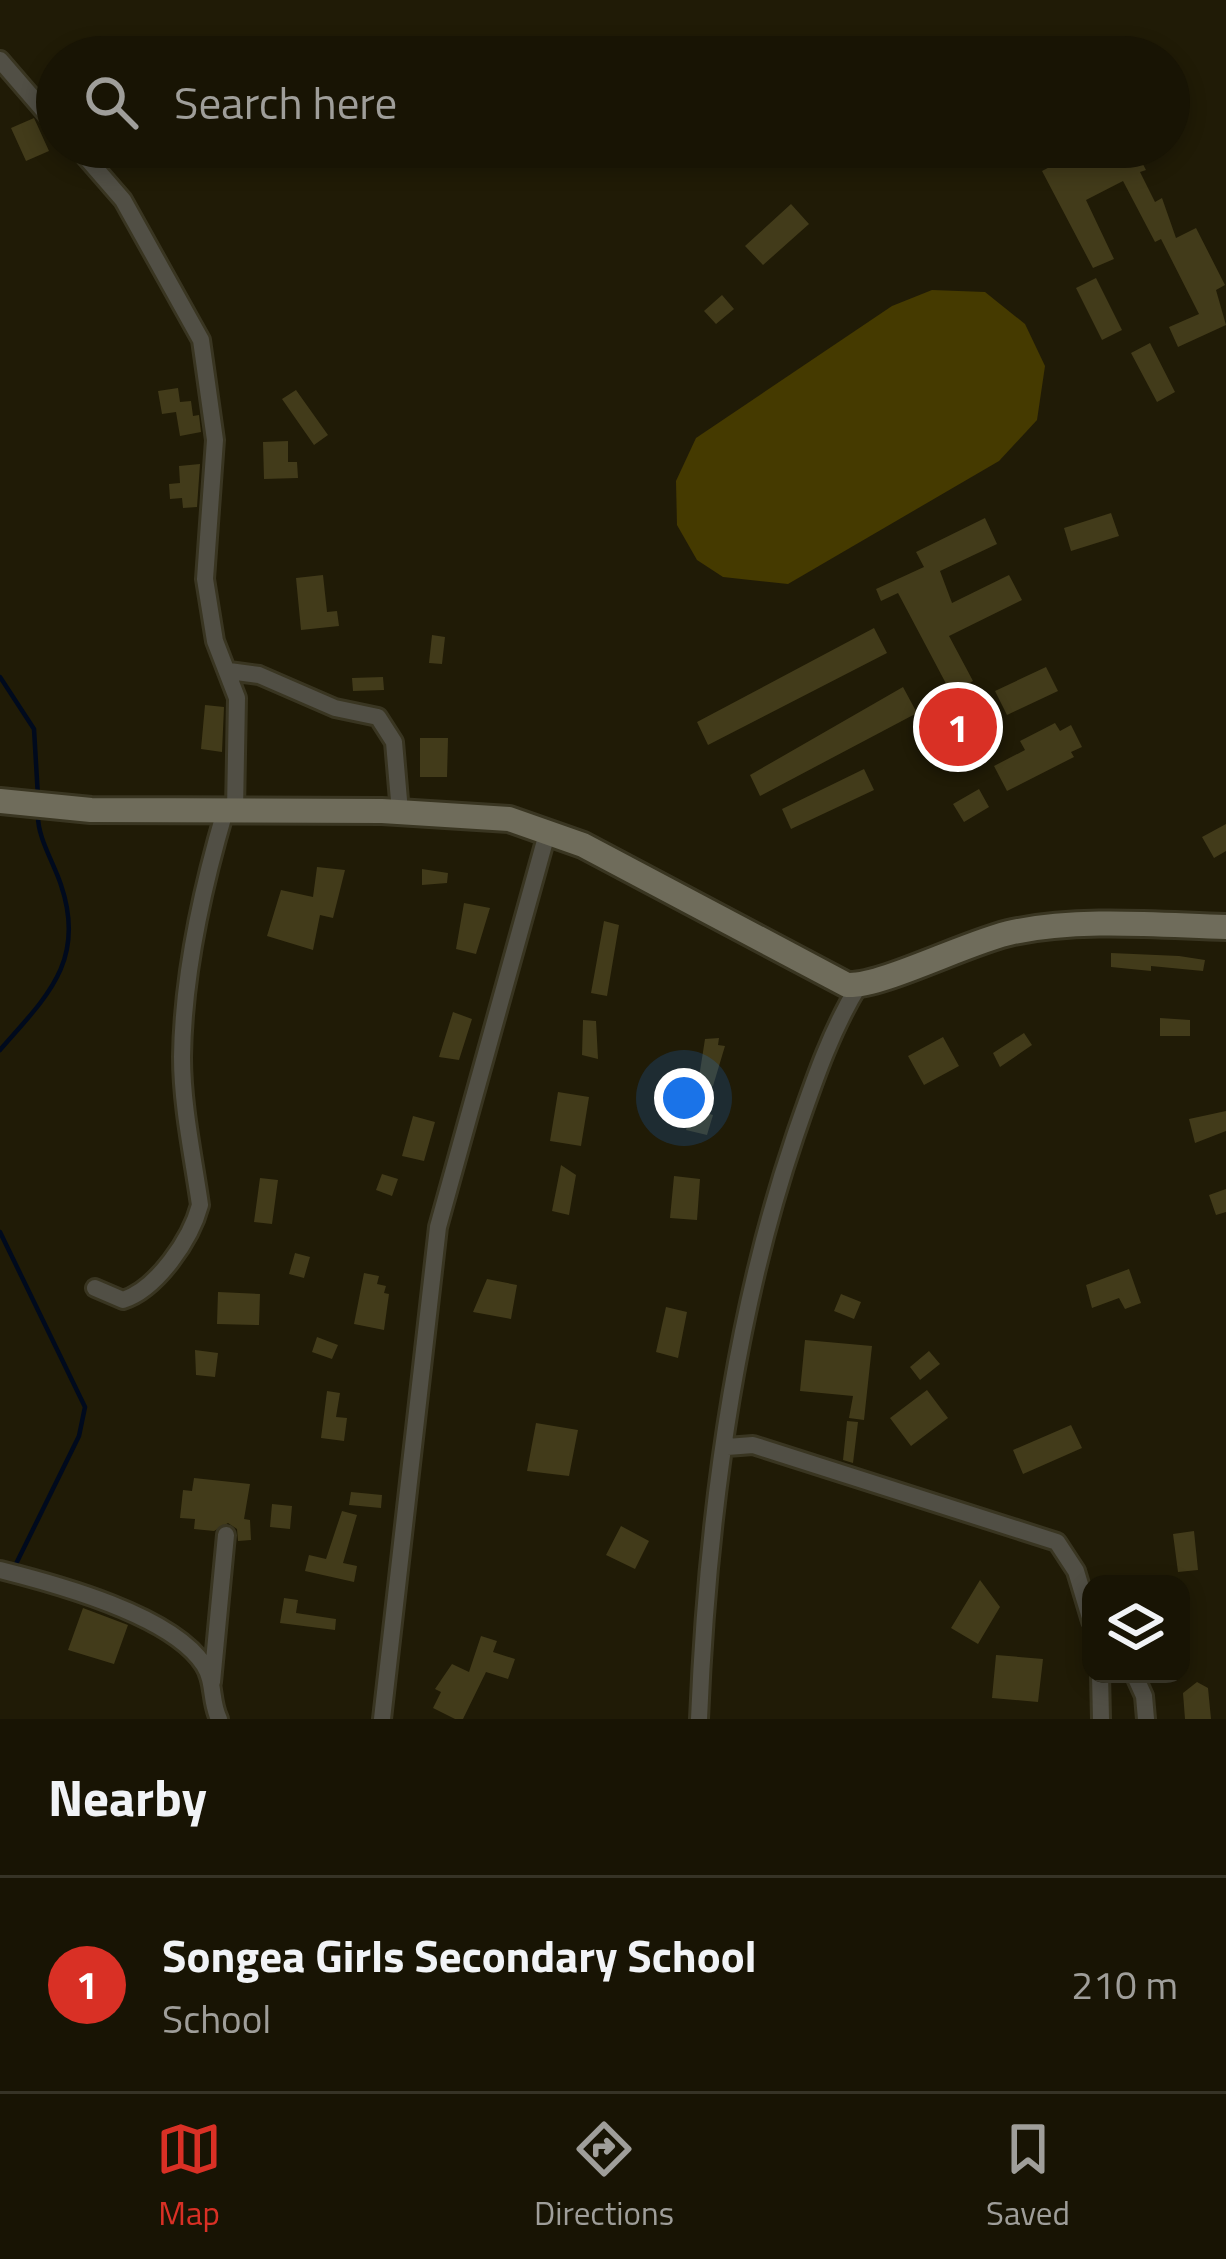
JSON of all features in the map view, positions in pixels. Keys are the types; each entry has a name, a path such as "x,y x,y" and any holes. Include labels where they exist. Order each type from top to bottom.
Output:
{"street":[{"path":"0,61 36,102"},
{"path":"95,168 123,200 201,340 215,440 205,579 215,641 237,698 230,811 206,874 184,1034 185,1099 200,1204 179,1249 140,1293 123,1300 95,1288"},
{"path":"229,670 259,675 335,709 378,717 394,742 400,812"},
{"path":"237,698 259,675"},
{"path":"3,802 66,808 400,812 509,819 548,830 835,979 859,986 972,944 1034,928 1226,927"},
{"path":"382,1719 438,1227 548,830"},
{"path":"699,1719 708,1582 744,1326 775,1197 811,1088 859,986"},
{"path":"727,1447 753,1445 1057,1542 1076,1571 1082,1591"},
{"path":"219,1719 212,1683 226,1535"},
{"path":"0,1570 124,1612 196,1653 212,1683"},
{"path":"1100,1683 1101,1719"},
{"path":"1138,1683 1146,1719"}],"shaded area":[{"path":"932,290 985,292 1025,324 1045,366 1037,420 999,461 788,584 723,577 697,560 677,525 676,481 696,438 892,306"}],"building":[{"path":"34,118 36,157 26,161 11,128"},
{"path":"1145,168 1140,172 1155,202 1162,198 1176,238 1196,228 1225,285 1216,290 1226,325 1178,347 1169,327 1199,314 1161,239 1155,242 1123,181 1086,200 1114,259 1093,268 1042,171"},
{"path":"791,204 809,224 763,265 745,246"},
{"path":"1096,278 1122,330 1102,340 1076,288"},
{"path":"722,295 734,309 716,324 704,311"},
{"path":"1150,343 1175,392 1157,402 1131,353"},
{"path":"178,388 180,402 191,401 193,416 199,415 201,432 180,436 176,412 162,414 158,391"},
{"path":"296,390 328,435 314,445 282,399"},
{"path":"288,441 288,462 297,462 298,478 264,479 263,442"},
{"path":"200,464 197,507 183,508 182,498 170,499 169,484 180,483 179,466"},
{"path":"1111,513 1119,536 1071,551 1064,528"},
{"path":"985,518 997,544 940,571 952,603 1009,575 1022,600 949,636 973,681 951,693 898,593 881,601 876,589 924,567 916,552"},
{"path":"323,575 327,612 337,611 339,626 301,630 296,578"},
{"path":"874,628 887,653 708,745 697,722"},
{"path":"432,635 445,637 442,664 429,663"},
{"path":"1046,667 1058,691 1007,715 995,691"},
{"path":"383,677 384,690 353,691 352,678"},
{"path":"903,687 917,713 760,796 750,775"},
{"path":"205,705 224,707 222,752 201,749"},
{"path":"1055,723 1060,731 1071,725 1082,747 1071,752 1074,757 1007,791 994,766 1025,750 1020,741"},
{"path":"420,738 448,738 447,777 420,777"},
{"path":"864,769 874,790 791,829 782,809"},
{"path":"979,789 989,807 964,822 953,804"},
{"path":"1226,824 1226,851 1214,858 1202,837"},
{"path":"317,867 345,870 333,918 320,915 313,950 267,936 281,890 313,897"},
{"path":"422,869 448,873 447,883 422,885"},
{"path":"464,903 490,908 476,954 456,949"},
{"path":"604,921 619,925 607,996 591,993"},
{"path":"1111,953 1205,960 1203,971 1151,966 1151,971 1111,967"},
{"path":"453,1012 472,1019 459,1060 439,1057"},
{"path":"1160,1018 1190,1020 1190,1036 1160,1036"},
{"path":"583,1020 596,1021 598,1059 582,1055"},
{"path":"1024,1033 1032,1045 1000,1067 993,1053"},
{"path":"943,1037 959,1066 924,1085 908,1056"},
{"path":"719,1038 718,1045 725,1046 713,1086 698,1084 705,1039"},
{"path":"558,1092 589,1097 581,1146 550,1141"},
{"path":"692,1109 713,1115 707,1135 686,1130"},
{"path":"1226,1111 1226,1131 1195,1143 1189,1119"},
{"path":"413,1116 435,1122 424,1161 402,1156"},
{"path":"561,1165 576,1175 569,1215 552,1211"},
{"path":"382,1174 398,1179 392,1196 376,1190"},
{"path":"674,1176 700,1179 697,1220 670,1218"},
{"path":"260,1178 278,1180 272,1224 254,1222"},
{"path":"1226,1189 1226,1212 1216,1215 1209,1195"},
{"path":"295,1253 310,1257 304,1278 289,1274"},
{"path":"1129,1269 1141,1303 1125,1309 1119,1298 1092,1308 1086,1285"},
{"path":"364,1273 379,1276 377,1284 386,1286 384,1293 389,1294 384,1330 354,1324"},
{"path":"487,1279 517,1285 511,1319 473,1312"},
{"path":"218,1292 260,1294 259,1325 217,1324"},
{"path":"841,1294 861,1302 854,1319 834,1311"},
{"path":"666,1307 687,1312 678,1358 656,1352"},
{"path":"317,1337 338,1345 332,1359 312,1352"},
{"path":"805,1340 872,1346 864,1420 849,1418 853,1396 800,1391"},
{"path":"195,1350 218,1353 215,1377 196,1375"},
{"path":"929,1351 940,1364 920,1380 910,1367"},
{"path":"927,1390 948,1418 911,1446 890,1418"},
{"path":"327,1391 340,1393 336,1417 347,1418 344,1441 321,1438"},
{"path":"847,1421 858,1422 853,1463 843,1460"},
{"path":"536,1423 578,1430 569,1476 527,1471"},
{"path":"1071,1425 1082,1448 1023,1474 1013,1450"},
{"path":"194,1478 250,1484 244,1519 250,1520 251,1540 238,1541 237,1529 228,1523 214,1531 194,1529 195,1519 180,1518 183,1490 192,1491"},
{"path":"351,1492 382,1495 381,1508 349,1505"},
{"path":"272,1504 292,1506 290,1529 270,1527"},
{"path":"342,1511 357,1515 343,1563 357,1566 354,1582 305,1571 309,1555 326,1559"},
{"path":"621,1526 649,1541 635,1569 606,1555"},
{"path":"1194,1531 1198,1570 1178,1572 1173,1534"},
{"path":"980,1580 1000,1607 978,1644 951,1628"},
{"path":"284,1598 298,1600 296,1613 336,1619 335,1630 280,1623"},
{"path":"83,1608 128,1625 114,1664 68,1650"},
{"path":"481,1636 497,1641 493,1652 515,1659 508,1679 486,1672 463,1719 455,1719 433,1708 441,1692 435,1689 452,1664 469,1672"},
{"path":"996,1655 1043,1659 1038,1702 992,1698"},
{"path":"1197,1682 1208,1688 1211,1719 1185,1719 1183,1693"}],"waterway":[{"path":"0,677 34,729 38,797"},
{"path":"0,1050 57,977 69,936 68,912 38,814"},
{"path":"0,1232 85,1407 79,1436 13,1570"}],"place":[{"name":"Songea Girls Secondary School","path":"958,727"}]}
